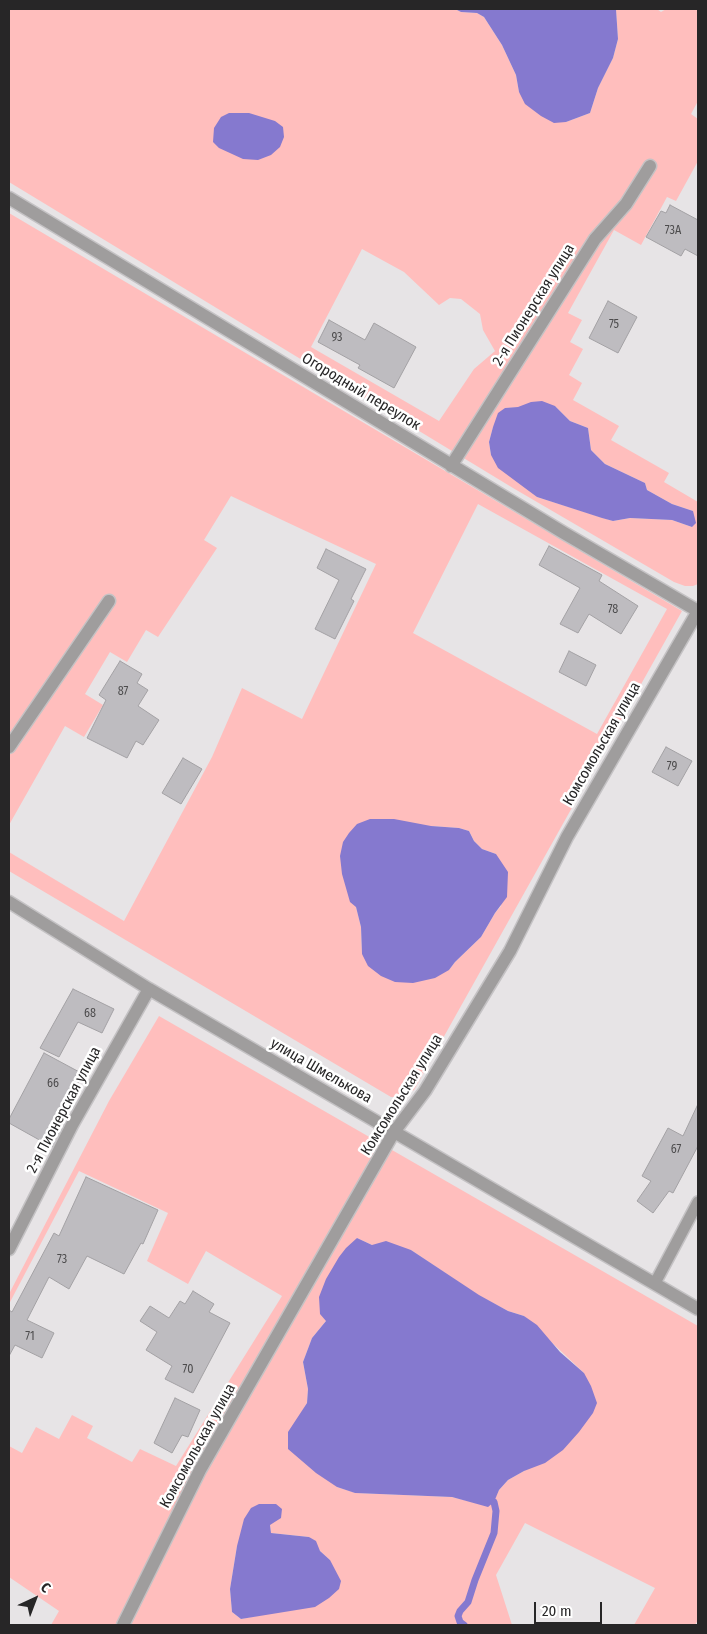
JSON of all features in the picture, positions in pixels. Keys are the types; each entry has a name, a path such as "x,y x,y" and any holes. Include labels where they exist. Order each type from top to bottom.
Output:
{"street":[{"name":"2-я Пионерская улица","path":"451,466 595,239 626,204 650,166"},
{"name":"Огородный переулок","path":"9,198 564,534 698,611"},
{"path":"9,747 109,600"},
{"name":"Комсомольская улица","path":"123,1625 200,1470 377,1165 394,1132 426,1091 510,951 567,837 698,611"},
{"name":"улица Шмелькова","path":"9,902 149,988 698,1309"},
{"name":"2-я Пионерская улица","path":"9,1249 72,1125 149,988"}],"lane":[{"path":"655,1283 698,1202"}],"shaded area":[{"path":"9,9 455,9 461,12 477,13 484,17 502,45 516,75 519,92 566,122 590,113 598,88 613,58 618,39 616,9 657,9 661,12 666,9 698,9 698,101 691,114 698,119 698,161 676,201 667,197 641,245 614,230 568,313 582,320 570,342 583,349 569,375 582,383 573,400 619,426 611,440 669,473 664,482 698,502 698,584 685,586 674,582 513,488 9,182","holes":["362,249 404,272 439,305 450,298 461,299 480,314 483,330 495,351 474,369 439,421 311,347","555,406 570,421 588,428 591,450 605,464 645,483 647,490 672,504 693,511 692,527 672,520 630,518 613,521 537,497 491,455 489,442 493,427 505,408"]},
{"path":"455,9 616,9 618,39 613,58 598,88 590,113 566,122 554,123 525,104 519,92 516,75 502,45 484,17 477,13 461,12"},
{"path":"229,113 249,113 275,121 283,127 284,137 280,147 271,155 258,160 243,159 219,148 213,142 214,128 221,117"},
{"path":"9,213 682,611 414,1090 402,1097 391,1097 9,871 9,852 124,921 212,757 242,688 302,719 376,564 231,496 204,540 217,548 158,637 146,630 127,662 110,652 85,694 103,705 84,737 65,726 9,825","holes":["478,504 667,609 597,734 413,633","431,826 459,828 469,831 474,841 482,849 496,854 501,906 481,937 449,970 362,954 361,927 356,907"]},
{"path":"542,401 555,406 570,421 588,428 591,450 605,464 645,483 647,490 672,504 693,511 696,523 692,527 672,520 630,518 613,521 602,518 537,497 498,468 491,455 489,442 498,413 505,408"},
{"path":"370,819 394,819 469,831 474,841 482,849 496,854 508,872 507,897 481,937 449,970 435,978 413,983 395,982 381,976 368,966 362,954 361,927 356,907 350,902 342,874 340,856 343,842 349,833 357,824"},
{"path":"159,1016 698,1326 698,1620 695,1625 634,1625 655,1588 525,1523 496,1575 512,1625 51,1625 59,1611 9,1577 9,1446 22,1453 36,1427 59,1439 72,1415 93,1426 87,1438 132,1462 140,1449 176,1466 282,1296 206,1251 188,1284 147,1261 168,1213 79,1171 9,1304 9,1294 109,1101","holes":["357,1238 372,1245 411,1250 478,1295 508,1311 524,1316 584,1373 524,1471 508,1480 499,1490 493,1502 488,1506 452,1497 356,1493 337,1487 300,1415 307,1403 308,1389 303,1362 312,1338 326,1321","270,1525 271,1533 309,1537 330,1560 271,1613 241,1619 232,1612 230,1589 237,1546"]},
{"path":"357,1238 372,1245 386,1241 411,1250 479,1295 508,1311 524,1316 537,1325 560,1352 584,1373 591,1386 597,1403 593,1413 579,1432 563,1450 545,1463 508,1480 499,1490 494,1502 488,1507 452,1497 355,1493 337,1487 316,1473 288,1449 288,1432 307,1403 308,1389 303,1362 312,1338 326,1321 320,1314 319,1297 326,1279 339,1257"},
{"path":"259,1504 276,1504 282,1509 281,1518 270,1525 271,1533 309,1537 316,1541 320,1551 330,1560 341,1581 339,1589 315,1607 241,1619 232,1612 230,1589 237,1546 244,1519 251,1508"}],"building":[{"path":"670,205 698,220 698,256 685,249 681,256 646,237 661,211 666,213"},
{"path":"608,301 637,317 618,353 589,338"},
{"path":"329,320 365,340 374,323 416,347 394,388 358,368 360,365 318,342"},
{"path":"549,546 602,575 599,581 638,606 621,634 589,614 578,633 560,624 580,588 539,565"},
{"path":"326,549 366,569 351,599 354,601 335,639 315,629 339,580 317,568"},
{"path":"569,651 596,665 586,686 559,672"},
{"path":"120,661 142,674 137,683 148,690 138,706 159,720 143,745 136,741 127,758 87,738 106,700 99,695"},
{"path":"666,747 692,761 678,786 652,772"},
{"path":"183,758 202,769 181,804 162,793"},
{"path":"73,989 114,1009 102,1033 78,1022 59,1057 40,1048"},
{"path":"44,1053 83,1074 60,1117 65,1120 52,1147 9,1123 9,1119"},
{"path":"698,1104 698,1146 673,1193 669,1191 653,1213 637,1201 651,1181 642,1176 668,1128 683,1136"},
{"path":"86,1177 158,1210 143,1244 141,1243 124,1274 87,1256 69,1289 49,1277 27,1320 54,1333 42,1358 15,1345 9,1356 9,1310 12,1312 54,1233 59,1236"},
{"path":"193,1291 214,1304 209,1312 230,1323 193,1393 165,1379 172,1366 146,1350 157,1332 140,1321 150,1306 169,1318 180,1301 185,1304"},
{"path":"175,1398 200,1410 188,1437 182,1435 172,1453 154,1443"}],"waterway":[{"path":"464,1625 460,1622 458,1616 468,1602 494,1533 496,1511 494,1502"}]}
